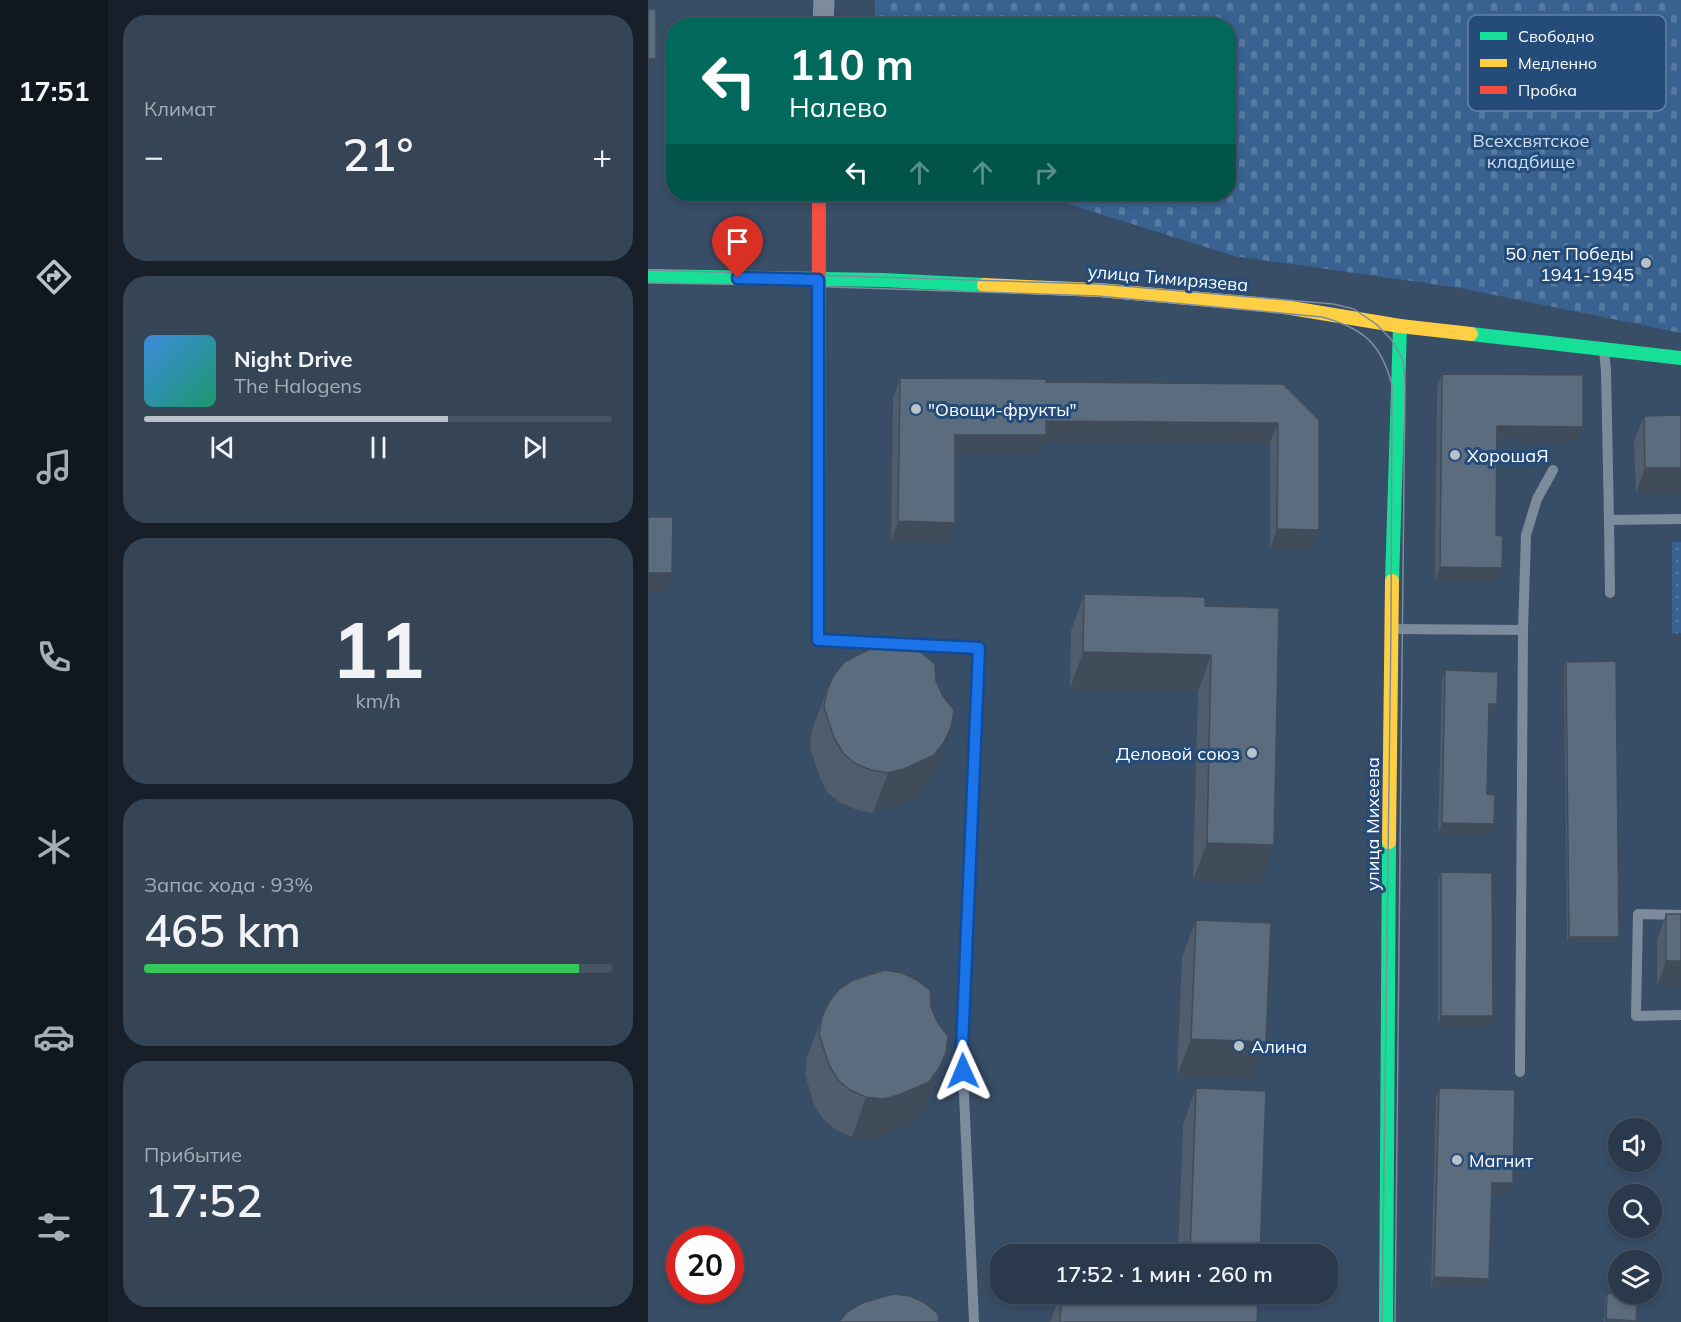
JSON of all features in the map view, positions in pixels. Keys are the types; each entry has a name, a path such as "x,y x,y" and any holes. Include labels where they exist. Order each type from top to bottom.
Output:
{"street":[{"path":"823,18 824,0"},
{"path":"818,640 819,201"},
{"name":"улица Тимирязева","path":"648,276 882,280 1110,291 1279,306 1400,326 1681,358"},
{"name":"улица Михеева","path":"1386,1322 1391,629 1400,326"}],"lane":[{"path":"1604,350 1610,593"},
{"path":"1520,1072 1523,630 1526,535 1537,499 1554,470"},
{"path":"1609,520 1681,519"},
{"path":"1391,629 1523,630"},
{"path":"818,640 979,648 962,1048 974,1322"},
{"path":"1681,915 1638,914 1636,1016 1681,1015"}],"green space":[{"name":"Всехсвятское кладбище","path":"875,0 1681,0 1681,333 1460,288 1234,256 1059,201 1236,201 1236,18 875,18"},
{"path":"1672,542 1681,542 1681,633 1672,634"}],"building":[{"path":"648,9 656,9 656,59 648,59"},
{"path":"1442,374 1583,375 1583,427 1497,426 1496,535 1503,536 1502,568 1440,567"},
{"path":"900,378 1283,384 1319,420 1319,530 1277,529 1278,423 1046,421 1046,435 955,435 955,523 898,521"},
{"path":"1681,415 1681,468 1645,468 1644,416"},
{"path":"648,517 673,517 672,573 648,573"},
{"path":"1084,594 1205,597 1205,606 1279,608 1274,845 1207,843 1211,655 1083,652"},
{"path":"890,644 907,646 922,653 935,664 936,681 943,696 954,710 951,727 944,742 934,755 904,769 888,773 856,764 843,753 834,738 824,707 827,690 834,675 844,662 874,647"},
{"path":"1616,661 1619,937 1569,937 1566,662"},
{"path":"1445,670 1498,672 1497,704 1489,704 1487,794 1495,795 1494,824 1442,823"},
{"path":"1441,872 1492,873 1493,1016 1441,1016"},
{"path":"1666,914 1681,914 1681,961 1666,961"},
{"path":"1196,920 1271,923 1266,1042 1191,1039"},
{"path":"885,970 902,973 917,980 930,990 931,1007 938,1023 948,1036 946,1053 929,1082 883,1099 866,1097 850,1090 838,1080 829,1065 819,1034 822,1017 829,1002 839,989 853,980"},
{"path":"1196,1088 1266,1091 1260,1244 1190,1244"},
{"path":"1439,1088 1515,1090 1513,1183 1492,1183 1489,1279 1434,1277"},
{"path":"1607,1293 1608,1304 1637,1304 1636,1321 1606,1319"},
{"path":"893,1294 910,1296 925,1303 938,1314 939,1322 839,1322 847,1312 862,1303"},
{"path":"1061,1304 1258,1304 1257,1322 1060,1322"}],"tram line":[{"path":"648,270 1099,284 1333,304 1354,309 1376,324 1391,339 1403,360 1405,385 1395,1322"},
{"path":"648,283 1098,296 1322,317 1349,326 1368,339 1376,348 1388,370 1392,385 1382,1322"}],"traffic: fast":[{"path":"648,276 882,280 984,285"},
{"path":"1392,581 1400,326"},
{"path":"1471,334 1681,358"},
{"path":"1386,1322 1389,842"}],"traffic: slow":[{"path":"984,285 1099,290 1279,306 1400,326 1471,334"},
{"path":"1389,842 1392,581"}],"traffic: jam":[{"path":"818,640 819,201"}],"place":[{"name":"50 лет Победы 1941-1945","path":"1646,263"},
{"name":"\"Овощи-фрукты\"","path":"916,409"},
{"name":"ХорошаЯ","path":"1455,455"},
{"name":"Деловой союз","path":"1252,753"},
{"name":"Алина","path":"1239,1046"},
{"name":"Магнит","path":"1457,1160"}],"route":[{"path":"738,278 818,280 818,640 979,648 962,1048 963,1071"}]}
